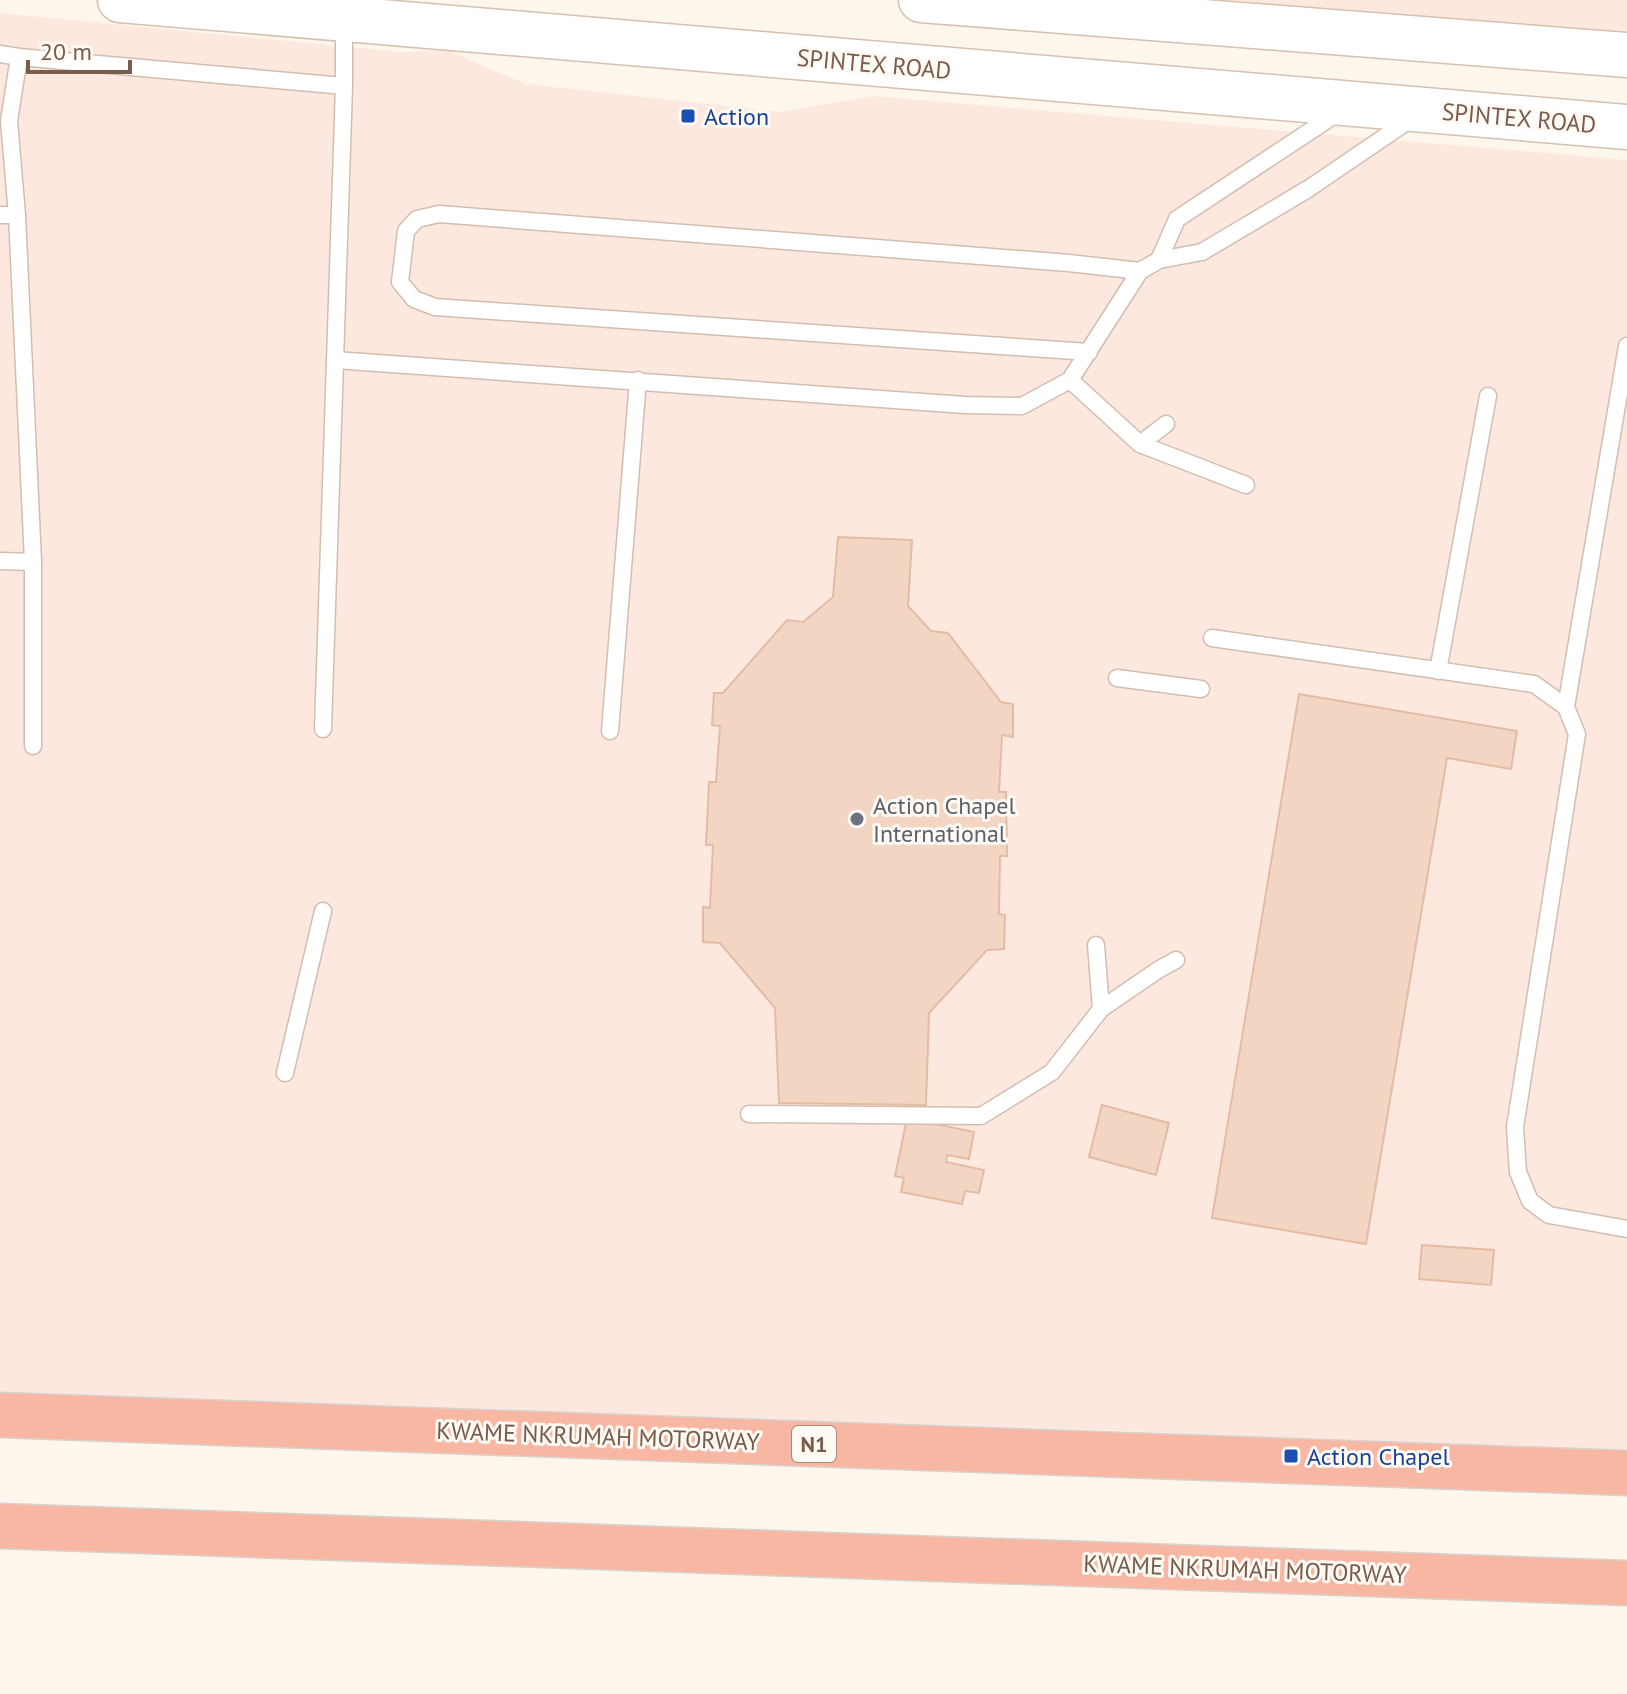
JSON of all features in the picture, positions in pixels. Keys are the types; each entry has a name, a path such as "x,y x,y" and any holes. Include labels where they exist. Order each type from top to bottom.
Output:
{"highway":[{"name":"KWAME NKRUMAH MOTORWAY","path":"0,1415 1627,1473"},
{"name":"KWAME NKRUMAH MOTORWAY","path":"0,1526 1627,1583"}],"main road":[{"name":"SPINTEX ROAD","path":"120,0 344,10 1627,127"},
{"path":"921,0 1627,55"}],"lane":[{"path":"323,729 344,10"},
{"path":"0,54 344,86"},
{"path":"19,57 9,121 9,215 33,562 33,746"},
{"path":"1159,260 1177,219 1353,103"},
{"path":"335,360 965,405 1022,406 1070,380 1140,271 1159,260 1202,252 1308,189 1425,109"},
{"path":"1089,352 435,307 414,299 400,282 406,231 417,219 439,214 1140,271"},
{"path":"1627,346 1566,707 1577,734 1515,1127 1518,1172 1530,1201 1549,1215 1627,1229"},
{"path":"610,731 638,380"},
{"path":"1070,380 1140,444 1246,485"},
{"path":"1438,671 1488,396"},
{"path":"1140,444 1166,424"},
{"path":"0,561 33,562"},
{"path":"1212,638 1534,684 1566,707"},
{"path":"1117,678 1201,689"},
{"path":"285,1073 323,911"},
{"path":"1096,945 1101,1009"},
{"path":"749,1114 981,1116 1052,1072 1101,1009 1176,960"}],"shaded area":[{"path":"1207,0 1627,0 1627,35 1269,5"},
{"path":"0,13 400,52 446,50 526,84 781,112 872,96 1627,160 1627,1452 1130,1431 0,1399"}],"building":[{"name":"Action Chapel International","path":"838,537 912,540 908,606 931,631 948,633 1001,702 1013,704 1013,737 1002,735 999,792 1006,792 1007,856 1000,856 999,914 1005,915 1004,949 987,950 929,1013 926,1105 779,1103 775,1008 720,943 703,942 703,907 710,908 713,845 706,845 709,782 716,782 720,726 712,725 714,693 723,693 787,620 803,622 833,597"},
{"path":"1299,694 1517,731 1511,769 1447,758 1366,1244 1212,1218"},
{"path":"1102,1105 1169,1123 1156,1175 1089,1157"},
{"path":"907,1118 974,1132 969,1159 947,1155 946,1162 984,1170 979,1193 965,1191 962,1204 901,1192 904,1178 895,1176"},
{"path":"1422,1245 1494,1250 1491,1285 1419,1279"}],"place":[{"name":"Action","path":"688,116"},
{"name":"Action Chapel International","path":"857,819"},
{"name":"Action Chapel","path":"1291,1456"}]}
